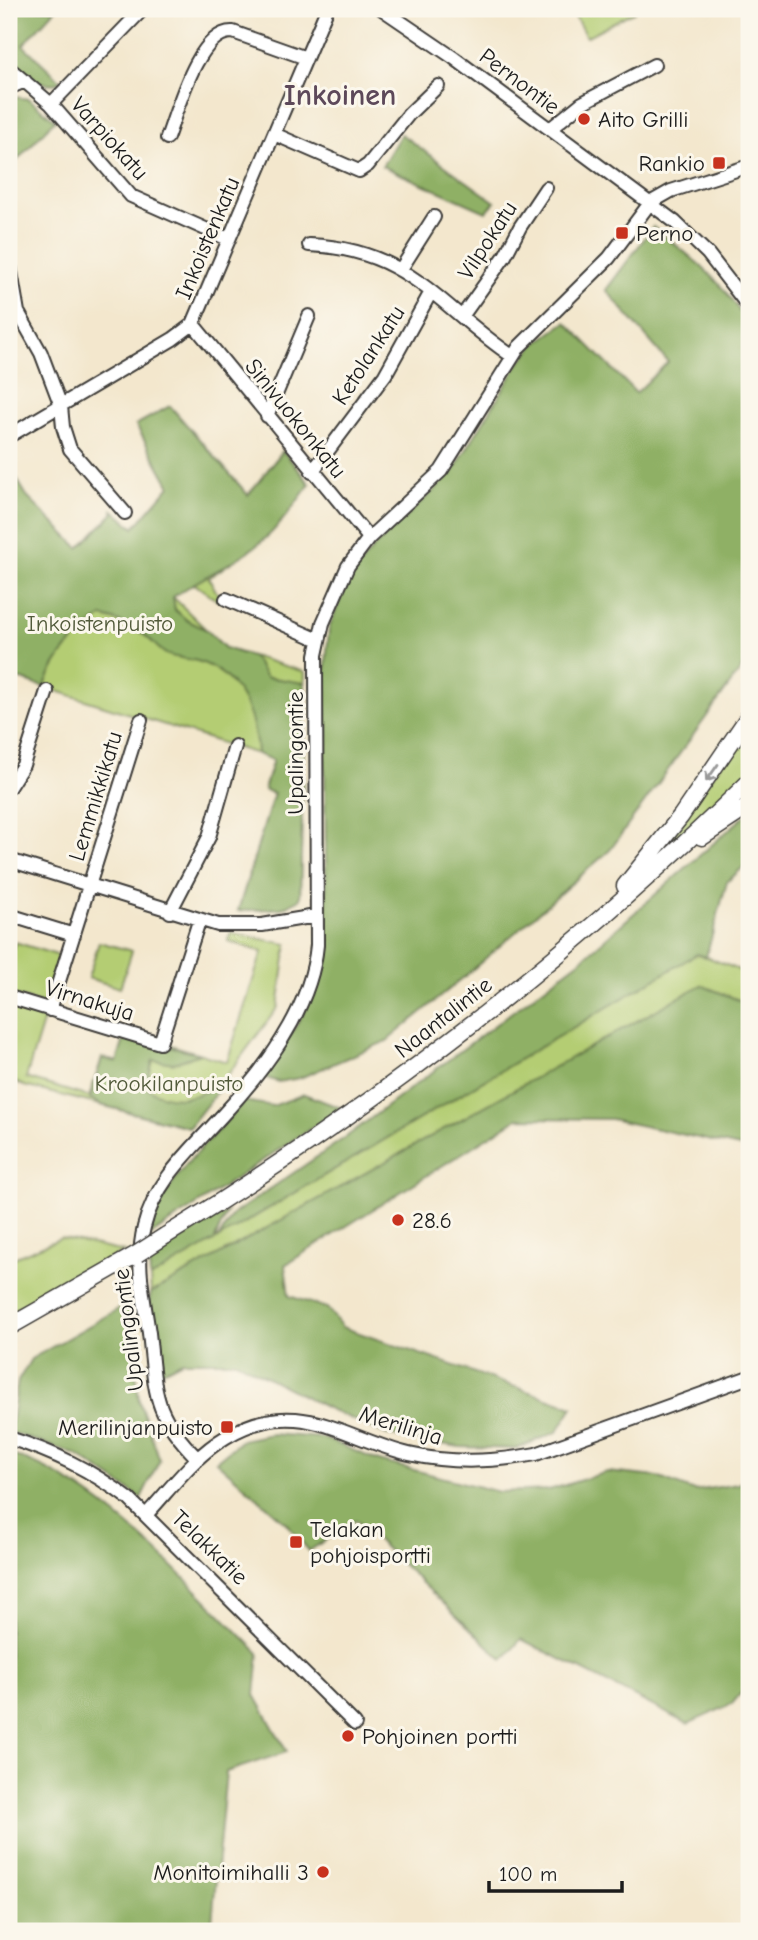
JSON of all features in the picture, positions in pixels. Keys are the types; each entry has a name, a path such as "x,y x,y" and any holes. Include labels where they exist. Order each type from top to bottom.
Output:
{"main road":[{"path":"599,919 681,816 749,716"},
{"name":"Naantalintie","path":"59,1299 246,1187 401,1078 599,919 668,859 749,782"},
{"path":"668,859 749,806"},
{"path":"9,1320 59,1299"},
{"path":"9,1327 59,1299"}],"street":[{"path":"51,104 143,9"},
{"name":"Inkoistenkatu","path":"9,436 193,324 327,9"},
{"name":"Pernontie","path":"383,9 650,203 708,254 749,307"},
{"path":"167,138 195,64 207,46 222,33 233,32 306,58"},
{"path":"550,130 582,103 654,65"},
{"name":"Varpiokatu","path":"9,68 51,104 131,196 228,239"},
{"path":"9,88 25,81"},
{"path":"274,134 359,171 409,114 438,86"},
{"name":"Upalingontie","path":"197,1458 167,1425 159,1404 141,1278 144,1228 153,1199 165,1180 244,1091 299,1008 315,963 315,691 318,640 342,577 369,538 441,471 512,356 609,258 650,203 671,191 749,166"},
{"name":"Vilpokatu","path":"463,315 505,256 546,188"},
{"path":"401,269 434,217"},
{"path":"309,245 345,248 401,269 512,356"},
{"path":"9,260 13,313 41,353 61,406 69,449 125,513"},
{"name":"Ketolankatu","path":"312,472 385,375 431,292"},
{"path":"267,416 309,316"},
{"name":"Sinivuokonkatu","path":"193,324 312,472 369,538"},
{"path":"226,599 318,640"},
{"path":"9,787 23,765 47,691"},
{"name":"Lemmikkikatu","path":"50,1010 141,720"},
{"path":"170,912 209,837 235,746"},
{"path":"9,860 199,920 233,926 316,916"},
{"path":"9,915 74,935"},
{"name":"Virnakuja","path":"9,997 160,1043 199,920"},
{"name":"Merilinja","path":"146,1514 197,1458 242,1429 293,1419 333,1425 417,1456 458,1461 503,1460 536,1454 749,1377"},
{"name":"Telakkatie","path":"9,1438 49,1451 96,1474 146,1514 355,1724"}],"green space":[{"path":"9,9 56,9 23,45 62,82 40,82 9,61"},
{"path":"571,9 634,9 635,11 586,37"},
{"path":"9,99 29,99 55,120 9,169"},
{"path":"401,134 495,202 486,212 382,166"},
{"path":"653,227 722,287 742,316 749,332 749,658 610,850 464,977 387,1041 300,1078 278,1082 264,1077 305,1011 327,959 324,687 329,628 342,595 354,572 375,546 452,473 519,363 535,344 566,322 636,393 668,362 606,290"},
{"name":"Inkoistenpuisto","path":"170,406 248,495 283,450 310,484 269,535 209,578 217,593 223,596 218,601 193,583 173,597 225,648 305,672 300,899 282,908 238,911 274,793 264,790 273,759 9,676 9,466 28,498 79,548 113,514 113,510 134,528 170,486 136,425"},
{"name":"Inkoistenpuisto","path":"170,406 248,495 283,451 310,484 280,524 258,545 173,597 175,610 188,621 207,630 225,648 253,657 266,677 305,683 300,899 282,908 238,911 274,793 264,790 273,760 257,754 248,711 234,686 224,676 197,661 166,654 133,628 102,617 67,648 44,687 9,676 9,466 28,498 79,548 113,514 113,510 134,528 170,486 136,425"},
{"path":"749,725 749,771 665,853 660,848"},
{"path":"749,812 749,862 727,882 706,957 697,954 219,1238 232,1215 346,1137 581,960"},
{"name":"Krookilanpuisto","path":"231,933 287,944 278,1007 189,1127 24,1086 9,1079 9,1001 46,1013 26,1078 89,1097 102,1058 117,1062 125,1037 162,1046 171,1045 227,1062 262,952 228,941"},
{"path":"15,942 63,957 48,1006 9,994 9,961"},
{"path":"99,942 132,951 120,988 88,978"},
{"path":"697,953 749,974 749,1004 701,986 151,1293 150,1278"},
{"path":"701,985 749,1004 749,1149 611,1119 518,1118 285,1265 289,1296 327,1308 342,1327 573,1407 557,1432 516,1449 459,1447 388,1435 327,1408 236,1361 182,1361 161,1372 149,1301 151,1293"},
{"path":"125,1037 200,1054 174,1063 153,1060 146,1087 156,1093 176,1098 186,1097 205,1092 225,1082 189,1127 101,1105 90,1098 102,1058 117,1062"},
{"path":"304,1094 341,1108 150,1236 156,1215 175,1179 244,1101 273,1106"},
{"path":"227,1212 214,1241 150,1278 149,1257"},
{"path":"61,1238 124,1252 9,1313 9,1260"},
{"path":"129,1303 139,1401 160,1460 141,1498 77,1455 10,1432 18,1381 31,1359"},
{"path":"271,1434 323,1438 379,1461 499,1492 549,1490 607,1472 657,1477 694,1491 738,1484 749,1476 749,1684 732,1704 688,1724 521,1639 503,1660 356,1520 309,1551 286,1523 216,1461 242,1440"},
{"path":"9,1454 44,1468 111,1512 174,1567 259,1653 255,1695 287,1752 226,1772 212,1922 214,1931 9,1931"}],"place":[{"name":"Aito Grilli","path":"584,119"},
{"name":"Rankio","path":"719,163"},
{"name":"Perno","path":"622,233"},
{"name":"28.6","path":"398,1220"},
{"name":"Merilinjanpuisto","path":"227,1427"},
{"name":"Telakan pohjoisportti","path":"296,1542"},
{"name":"Pohjoinen portti","path":"348,1736"},
{"name":"Monitoimihalli 3","path":"323,1872"}],"district":[{"name":"Inkoinen","path":"340,95"}]}
